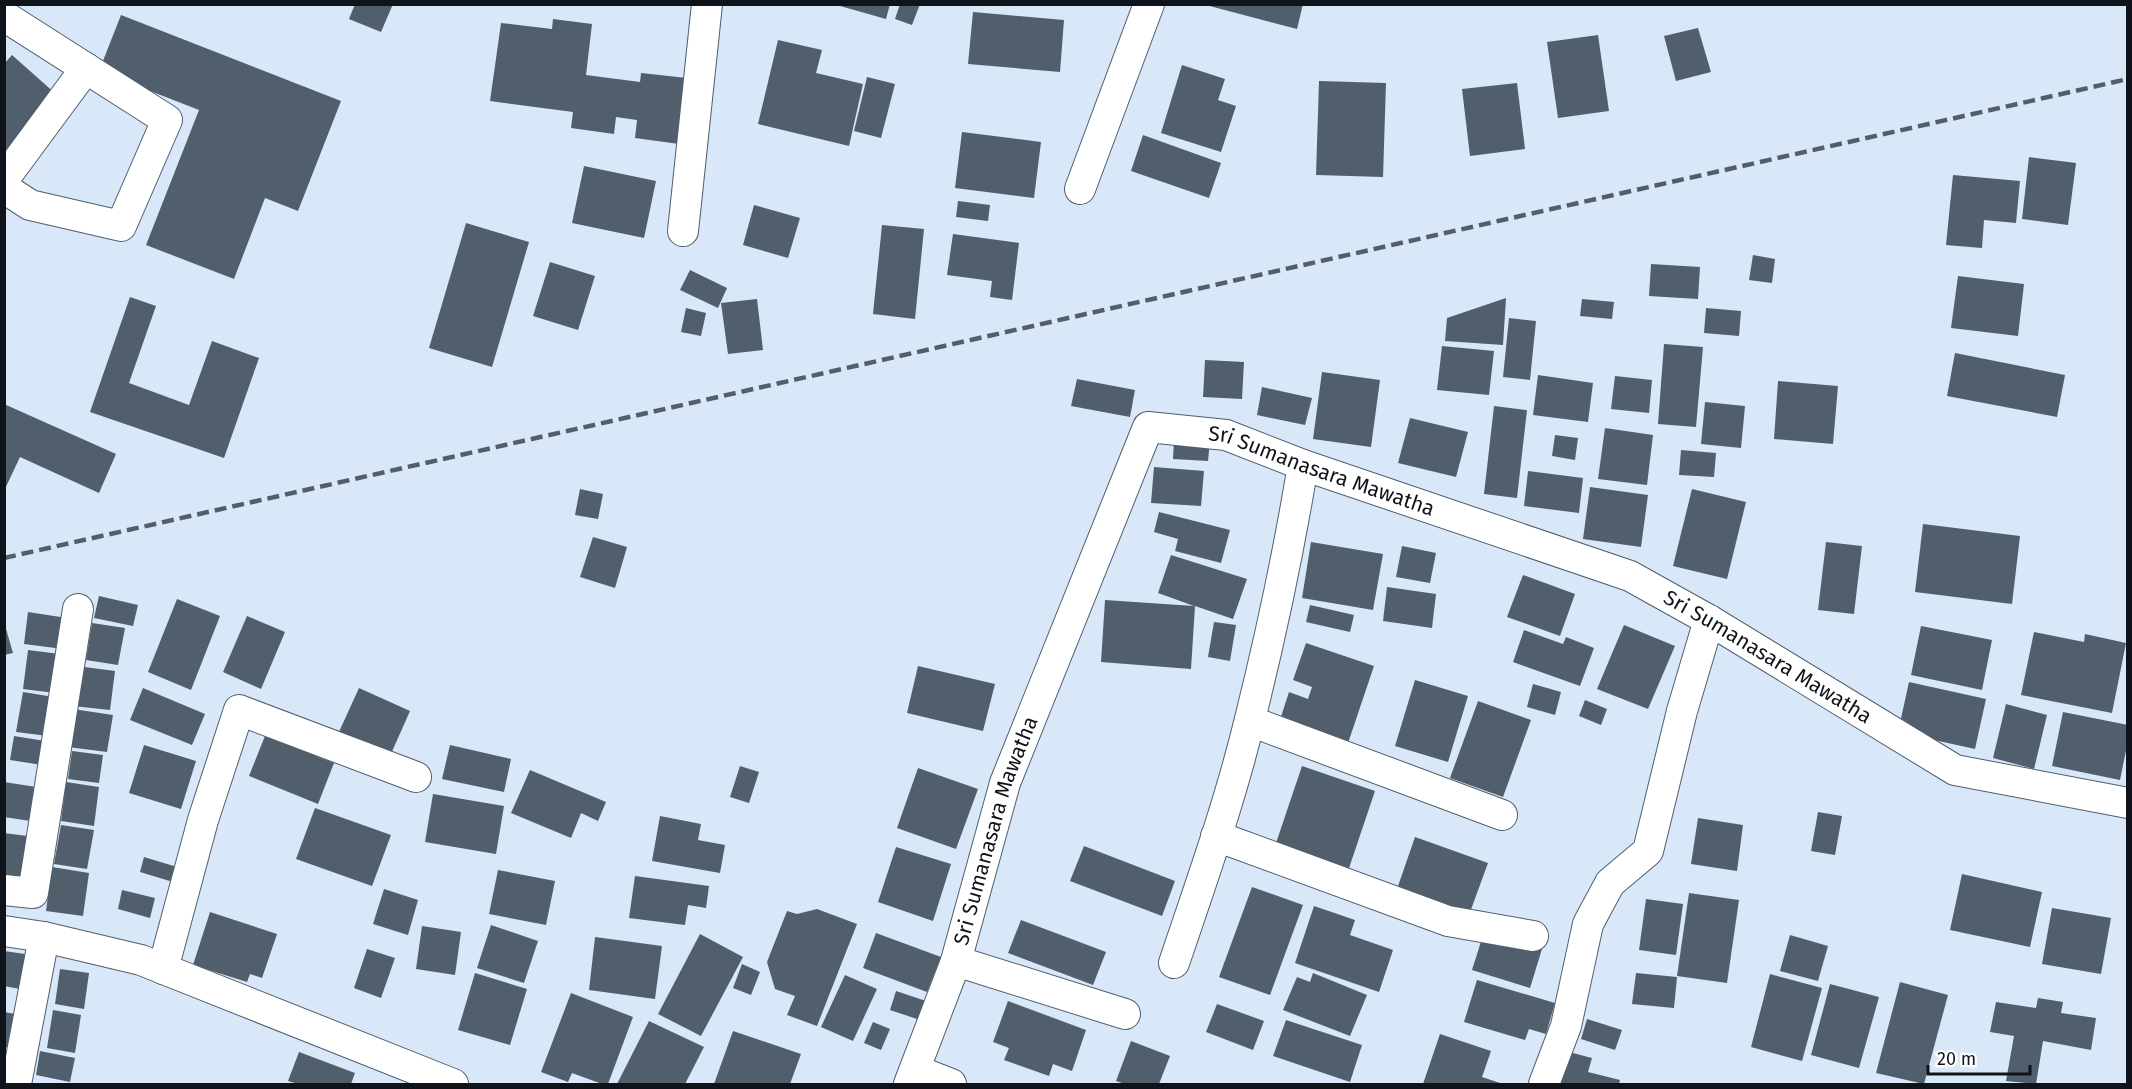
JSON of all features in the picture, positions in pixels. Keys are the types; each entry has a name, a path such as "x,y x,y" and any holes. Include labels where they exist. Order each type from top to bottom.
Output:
{"street":[{"path":"683,231 707,4"},
{"path":"1080,189 1149,4"},
{"path":"4,16 167,120 121,226 30,205 4,188"},
{"path":"4,179 86,68"},
{"name":"Sri Sumanasara Mawatha","path":"912,1077 956,961 1005,783 1148,427 1226,435 1303,465 1630,576 1709,620 1955,770 2127,803"},
{"path":"1174,963 1216,836 1250,721 1289,551 1303,465"},
{"path":"4,890 33,893 78,609"},
{"path":"1544,1084 1566,1026 1588,924 1610,883 1648,851 1682,711 1709,620"},
{"path":"163,969 203,819 239,710 416,777"},
{"path":"1250,721 1502,815"},
{"path":"1216,836 1448,921 1533,936"},
{"path":"4,931 44,937 141,960 453,1084"},
{"path":"13,1072 44,937"},
{"path":"956,961 1125,1014"},
{"path":"912,1077 951,1084"}],"building":[{"path":"355,4 393,4 381,32 349,19"},
{"path":"833,4 890,4 886,19"},
{"path":"900,4 920,4 912,25 895,19"},
{"path":"1202,4 1303,4 1297,29"},
{"path":"973,12 1064,20 1060,72 968,64"},
{"path":"121,15 341,101 298,211 265,198 234,279 146,245 199,110 99,71"},
{"path":"553,19 592,24 586,75 640,82 641,73 687,78 679,144 635,138 637,120 616,117 614,134 571,128 573,112 490,101 501,23 552,29"},
{"path":"1698,28 1711,72 1676,81 1664,36"},
{"path":"1598,35 1609,111 1558,118 1547,42"},
{"path":"778,40 822,50 816,73 863,84 849,146 758,124"},
{"path":"12,55 57,95 4,155 4,64"},
{"path":"1182,65 1225,79 1218,100 1236,106 1221,152 1161,133"},
{"path":"867,77 895,84 881,138 854,131"},
{"path":"1319,81 1386,83 1383,177 1316,175"},
{"path":"1517,83 1525,149 1470,156 1462,89"},
{"path":"962,132 1041,142 1034,198 955,188"},
{"path":"1143,135 1221,163 1209,198 1131,171"},
{"path":"2029,157 2076,163 2068,225 2022,219"},
{"path":"584,166 656,181 644,238 572,223"},
{"path":"1953,175 2020,181 2016,223 1984,220 1982,248 1946,245"},
{"path":"958,201 990,205 988,221 956,217"},
{"path":"754,205 800,218 788,258 743,245"},
{"path":"466,223 529,242 492,367 429,348"},
{"path":"882,225 924,229 915,319 873,314"},
{"path":"953,234 1019,243 1012,300 990,297 992,281 947,275"},
{"path":"1753,255 1775,259 1772,283 1749,280"},
{"path":"550,262 595,276 578,330 533,316"},
{"path":"1651,264 1700,267 1698,299 1649,296"},
{"path":"690,270 727,288 718,308 680,290"},
{"path":"1958,276 2024,284 2018,336 1951,328"},
{"path":"130,297 156,306 129,383 189,405 212,341 259,358 224,458 90,412"},
{"path":"1506,298 1503,345 1445,341 1447,318"},
{"path":"757,299 763,350 728,354 721,303"},
{"path":"1582,299 1614,302 1612,319 1580,316"},
{"path":"686,308 706,313 701,336 681,332"},
{"path":"1706,308 1741,311 1739,336 1704,333"},
{"path":"1509,318 1536,321 1530,380 1503,377"},
{"path":"1664,344 1703,347 1696,427 1658,424"},
{"path":"1442,346 1494,351 1489,395 1437,390"},
{"path":"1955,353 2065,375 2057,417 1947,396"},
{"path":"1205,360 1244,362 1242,399 1203,397"},
{"path":"1322,372 1380,380 1371,447 1313,439"},
{"path":"1538,375 1593,383 1588,422 1533,415"},
{"path":"1615,376 1652,380 1649,413 1611,409"},
{"path":"1077,379 1135,390 1130,417 1071,406"},
{"path":"1778,381 1838,386 1833,444 1774,439"},
{"path":"1262,387 1312,398 1305,425 1257,415"},
{"path":"1705,402 1745,406 1741,448 1701,444"},
{"path":"4,404 116,454 99,493 20,457 4,491"},
{"path":"1494,406 1527,410 1517,498 1484,494"},
{"path":"1410,418 1468,432 1456,477 1398,463"},
{"path":"1605,428 1653,435 1647,485 1598,479"},
{"path":"1555,435 1578,438 1575,460 1552,456"},
{"path":"1174,439 1210,441 1208,461 1173,459"},
{"path":"1681,450 1716,453 1714,477 1679,475"},
{"path":"1154,467 1204,471 1201,506 1151,503"},
{"path":"1528,471 1583,478 1579,513 1524,506"},
{"path":"1590,487 1648,495 1641,547 1583,539"},
{"path":"580,489 603,494 598,519 575,515"},
{"path":"1692,489 1746,502 1727,579 1673,566"},
{"path":"1159,512 1230,530 1221,563 1175,551 1178,539 1154,532"},
{"path":"1923,524 2020,536 2012,604 1915,592"},
{"path":"593,537 627,547 615,588 580,577"},
{"path":"1311,542 1383,554 1373,610 1302,598"},
{"path":"1826,542 1862,546 1854,614 1818,610"},
{"path":"1402,546 1436,553 1430,583 1396,577"},
{"path":"1171,555 1247,579 1233,619 1195,606 1191,669 1101,662 1105,600 1194,606 1158,593"},
{"path":"1523,575 1575,594 1560,636 1507,617"},
{"path":"1387,587 1436,594 1432,628 1383,621"},
{"path":"99,596 138,605 133,626 94,618"},
{"path":"177,599 220,616 191,690 148,672"},
{"path":"1310,605 1354,615 1350,632 1306,622"},
{"path":"28,612 67,618 63,649 24,644"},
{"path":"247,616 285,632 261,689 223,672"},
{"path":"4,622 13,653 4,655"},
{"path":"1214,622 1236,625 1230,661 1208,657"},
{"path":"92,623 125,628 118,665 86,660"},
{"path":"1624,625 1675,646 1648,709 1597,689"},
{"path":"1921,626 1992,640 1982,690 1911,675"},
{"path":"1524,630 1563,644 1566,637 1594,648 1580,686 1513,662"},
{"path":"2034,632 2084,642 2085,634 2126,643 2112,713 2021,695"},
{"path":"1306,643 1374,666 1346,749 1278,726 1289,692 1308,699 1312,687 1293,680"},
{"path":"28,650 60,654 55,693 23,689"},
{"path":"77,666 115,671 110,710 73,706"},
{"path":"918,666 995,684 983,731 907,713"},
{"path":"1415,680 1468,696 1448,762 1395,746"},
{"path":"1909,682 1986,699 1975,749 1898,732"},
{"path":"1533,684 1561,692 1555,715 1527,707"},
{"path":"143,688 205,714 192,745 130,720"},
{"path":"359,688 410,711 390,756 338,734"},
{"path":"23,692 54,697 48,736 16,732"},
{"path":"1585,700 1607,709 1601,725 1579,716"},
{"path":"1478,701 1531,720 1503,797 1450,778"},
{"path":"2006,704 2047,715 2034,769 1993,758"},
{"path":"73,709 113,715 107,752 68,747"},
{"path":"2063,712 2128,725 2128,741 2120,780 2052,766"},
{"path":"14,736 45,741 42,765 10,760"},
{"path":"265,736 334,763 318,804 249,776"},
{"path":"144,745 196,761 181,809 129,793"},
{"path":"450,745 511,759 504,792 442,779"},
{"path":"72,751 103,755 99,783 68,779"},
{"path":"740,766 759,772 749,803 730,797"},
{"path":"1302,766 1375,791 1347,874 1274,849"},
{"path":"918,768 978,789 956,849 897,828"},
{"path":"530,770 606,802 598,821 581,813 571,838 511,813"},
{"path":"4,782 43,788 37,822 4,817"},
{"path":"66,782 99,787 94,826 61,821"},
{"path":"433,794 504,806 496,854 425,842"},
{"path":"315,808 391,835 372,886 296,859"},
{"path":"1818,812 1842,816 1835,855 1811,851"},
{"path":"660,816 701,824 698,840 725,845 720,873 652,861"},
{"path":"1698,818 1743,825 1737,871 1691,864"},
{"path":"61,825 94,830 87,869 54,864"},
{"path":"4,833 35,837 27,882 4,879"},
{"path":"1415,837 1488,863 1469,915 1397,889"},
{"path":"1084,846 1175,881 1162,916 1070,881"},
{"path":"896,847 951,864 933,921 878,902"},
{"path":"144,857 177,867 173,882 140,872"},
{"path":"52,867 89,873 83,916 46,911"},
{"path":"498,870 555,881 546,925 489,914"},
{"path":"1962,874 2042,892 2030,947 1950,930"},
{"path":"635,876 709,886 706,908 688,905 685,925 629,918"},
{"path":"1252,887 1303,905 1270,995 1219,977"},
{"path":"384,889 418,900 408,935 373,924"},
{"path":"122,890 155,898 150,918 118,909"},
{"path":"1689,893 1739,900 1727,983 1677,976"},
{"path":"1646,899 1683,904 1676,955 1639,950"},
{"path":"1314,906 1355,920 1350,935 1393,950 1379,992 1295,963"},
{"path":"2052,908 2111,918 2101,974 2042,964"},
{"path":"817,909 857,924 817,1026 787,1015 795,996 775,989 767,962 787,911 797,914"},
{"path":"210,912 277,934 262,978 250,974 247,982 193,965"},
{"path":"1021,920 1106,952 1093,985 1008,953"},
{"path":"491,925 538,941 524,983 477,968"},
{"path":"422,926 461,932 455,975 416,969"},
{"path":"1484,932 1542,949 1530,988 1472,970"},
{"path":"876,933 941,957 927,992 863,968"},
{"path":"700,934 743,957 701,1036 658,1014"},
{"path":"1790,935 1828,946 1818,981 1780,971"},
{"path":"595,937 662,946 655,999 589,990"},
{"path":"367,949 395,958 381,998 354,988"},
{"path":"4,951 25,954 20,989 4,986"},
{"path":"742,964 760,972 751,995 733,988"},
{"path":"60,969 89,973 84,1009 55,1004"},
{"path":"475,973 527,989 510,1045 458,1030"},
{"path":"1313,973 1367,995 1350,1036 1283,1010 1297,977 1310,982"},
{"path":"1636,973 1677,977 1674,1008 1632,1004"},
{"path":"1770,974 1822,988 1802,1061 1751,1047"},
{"path":"845,975 877,989 853,1041 821,1027"},
{"path":"1477,980 1555,1003 1546,1034 1529,1029 1525,1040 1464,1022"},
{"path":"1900,982 1948,995 1924,1084 1876,1073"},
{"path":"1830,984 1879,997 1859,1068 1811,1055"},
{"path":"896,991 926,1001 920,1020 890,1010"},
{"path":"571,993 633,1017 608,1084 572,1073 568,1082 541,1072"},
{"path":"2038,998 2063,1002 2061,1013 2096,1018 2091,1050 2043,1041 2036,1084 2006,1081 2014,1036 1990,1032 1996,1002 2036,1008"},
{"path":"1008,1001 1086,1030 1072,1071 1053,1064 1049,1076 1004,1060 1009,1048 993,1042"},
{"path":"1217,1004 1264,1021 1253,1050 1206,1032"},
{"path":"53,1010 81,1015 75,1053 47,1048"},
{"path":"4,1012 16,1014 10,1048 4,1047"},
{"path":"1587,1019 1622,1030 1615,1050 1581,1039"},
{"path":"1286,1020 1362,1045 1350,1082 1273,1056"},
{"path":"649,1021 704,1047 685,1084 617,1084"},
{"path":"873,1022 890,1029 881,1050 864,1043"},
{"path":"733,1031 801,1054 790,1084 714,1084"},
{"path":"1440,1034 1491,1051 1482,1077 1503,1084 1423,1084"},
{"path":"1131,1041 1170,1056 1159,1084 1125,1084 1116,1081"},
{"path":"40,1051 75,1058 70,1082 36,1075"},
{"path":"299,1052 355,1073 351,1084 298,1084 288,1081"},
{"path":"1569,1052 1592,1058 1588,1072 1620,1080 1619,1084 1561,1084"}],"railway":[{"path":"4,558 2128,79"}]}
